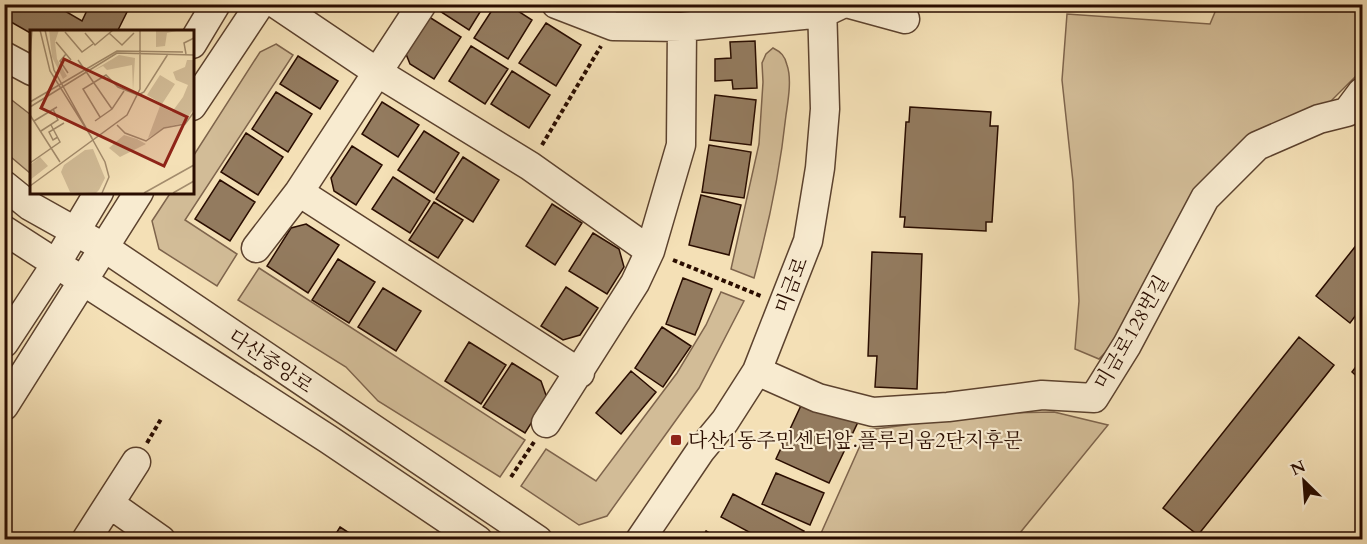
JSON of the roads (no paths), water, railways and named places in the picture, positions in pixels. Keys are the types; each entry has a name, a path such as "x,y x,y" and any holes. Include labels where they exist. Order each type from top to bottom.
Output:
{"street":[{"path":"194,41 216,4"},
{"path":"194,103 260,4"},
{"path":"276,4 377,72 530,166 650,250"},
{"path":"256,248 299,192 422,4"},
{"path":"556,4 613,26 682,27 829,8"},
{"path":"850,4 905,19"},
{"name":"미금로","path":"640,540 700,450 725,421 757,370 808,241 820,168 829,8"},
{"path":"546,423 580,373 635,282 650,250 681,145 682,27"},
{"path":"4,56 30,70"},
{"name":"미금로128번길","path":"757,370 818,398 873,412 948,407 1042,395 1094,398 1127,345 1205,198 1257,146 1319,119 1347,112 1362,92"},
{"name":"다산중앙로","path":"4,185 30,206 105,248 537,540"},
{"path":"299,192 580,373"},
{"path":"4,343 56,264 98,194"},
{"path":"4,406 138,194"},
{"name":"다산중앙로","path":"4,230 328,439 478,540"},
{"path":"86,540 136,462"},
{"path":"110,504 161,540"}],"place":[{"name":"다산1동주민센터앞.플루리움2단지후문","path":"676,440"}]}
